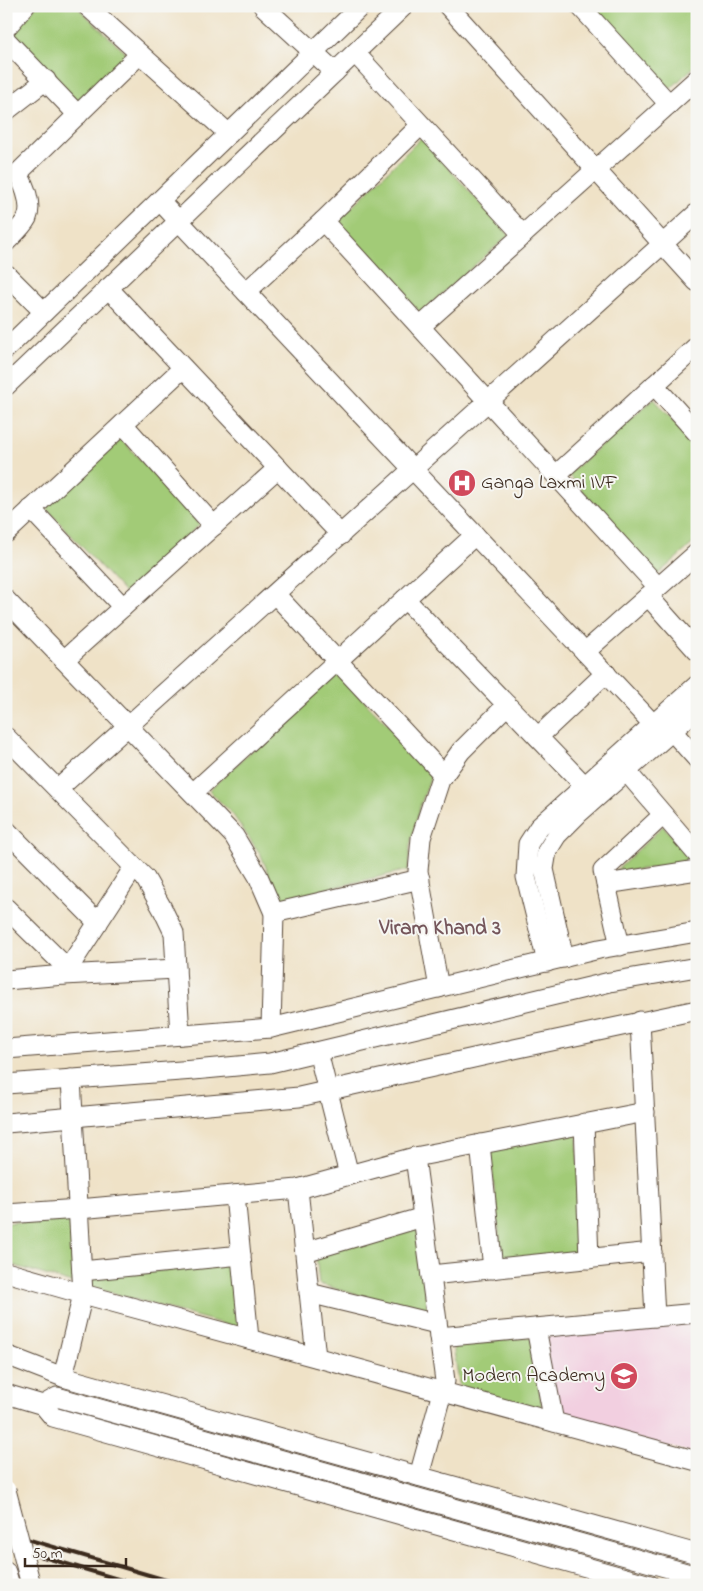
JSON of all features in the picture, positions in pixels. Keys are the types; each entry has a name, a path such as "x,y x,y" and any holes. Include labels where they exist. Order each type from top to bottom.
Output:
{"street":[{"path":"6,28 25,6"},
{"path":"87,6 229,134"},
{"path":"263,6 335,72"},
{"path":"6,349 361,6"},
{"path":"6,386 404,6"},
{"path":"448,6 697,282"},
{"path":"580,6 670,104"},
{"path":"6,40 78,115"},
{"path":"355,53 523,235"},
{"path":"6,242 27,219 29,210 26,190 18,173 140,54"},
{"path":"420,327 697,79"},
{"path":"6,111 46,80"},
{"path":"246,292 323,221 421,125"},
{"path":"160,201 653,724 672,731 697,759"},
{"path":"58,790 697,213"},
{"path":"323,221 556,475 653,591 697,650"},
{"path":"6,274 44,312"},
{"path":"108,288 341,534"},
{"path":"556,475 697,346"},
{"path":"6,533 183,368"},
{"path":"654,385 697,433"},
{"path":"122,424 214,526"},
{"path":"64,660 278,468"},
{"path":"31,510 123,607"},
{"path":"193,793 475,535"},
{"path":"585,652 697,554"},
{"path":"275,594 444,775"},
{"path":"405,599 584,785"},
{"path":"6,600 234,836 258,876 274,913 271,1028"},
{"path":"538,737 606,673"},
{"path":"555,960 526,877 528,844 538,827 697,685"},
{"path":"439,988 418,871 421,838 440,780 461,751 507,705"},
{"path":"555,960 544,869 547,851 557,836 578,814 697,709"},
{"path":"9,747 58,790 145,878 174,933 180,1035"},
{"path":"626,771 697,854"},
{"path":"620,946 603,871 663,815"},
{"path":"6,830 98,923"},
{"path":"66,972 134,867"},
{"path":"606,884 697,870"},
{"path":"274,913 420,880"},
{"path":"8,913 66,972"},
{"path":"6,1049 271,1028 555,960 697,932"},
{"path":"6,1084 270,1063 610,982 697,967"},
{"path":"6,980 66,972 176,969"},
{"path":"6,1123 299,1097 697,1010"},
{"path":"640,1021 655,1317"},
{"path":"318,1052 349,1175"},
{"path":"63,1378 83,1294 74,1118 70,1079"},
{"path":"6,1214 78,1210 298,1189 414,1157 645,1112"},
{"path":"584,1124 589,1259"},
{"path":"480,1144 493,1269"},
{"path":"414,1157 445,1381 419,1476"},
{"path":"298,1189 316,1358"},
{"path":"234,1195 248,1339"},
{"path":"305,1252 423,1217"},
{"path":"430,1275 652,1252"},
{"path":"82,1271 240,1255"},
{"path":"6,1272 697,1461"},
{"path":"309,1293 438,1331 536,1328 697,1313"},
{"path":"536,1328 554,1422"},
{"path":"6,1355 63,1378 697,1554"},
{"path":"6,1394 43,1405 53,1417 650,1585"},
{"path":"43,1405 57,1397 697,1576"},
{"path":"6,1490 31,1585"},
{"path":"6,1572 10,1585"}],"shaded area":[{"name":"Modern Academy","path":"697,1319 697,1454 557,1417 544,1336"}],"green space":[{"path":"36,6 76,6 130,57 78,105 9,34"},
{"path":"593,6 697,6 697,64 670,89"},
{"path":"421,138 509,235 420,313 338,221"},
{"path":"654,399 697,447 697,540 657,575 568,474"},
{"path":"121,439 200,524 125,593 46,508"},
{"path":"337,673 433,771 420,806 410,845 408,870 279,900 261,855 233,815 209,790"},
{"path":"663,826 697,863 615,872"},
{"path":"577,1132 581,1252 502,1260 490,1149"},
{"path":"73,1218 75,1284 6,1263 6,1223"},
{"path":"418,1226 428,1314 319,1284 316,1254"},
{"path":"235,1264 242,1329 90,1287 89,1277"},
{"path":"533,1337 542,1409 460,1389 453,1345"}],"railway":[{"path":"6,1533 183,1585"},
{"path":"6,1546 138,1585"}],"place":[{"name":"Ganga Laxmi IVF","path":"462,483"},
{"name":"Modern Academy","path":"624,1376"}],"district":[{"name":"Viram Khand 3","path":"440,929"}]}
